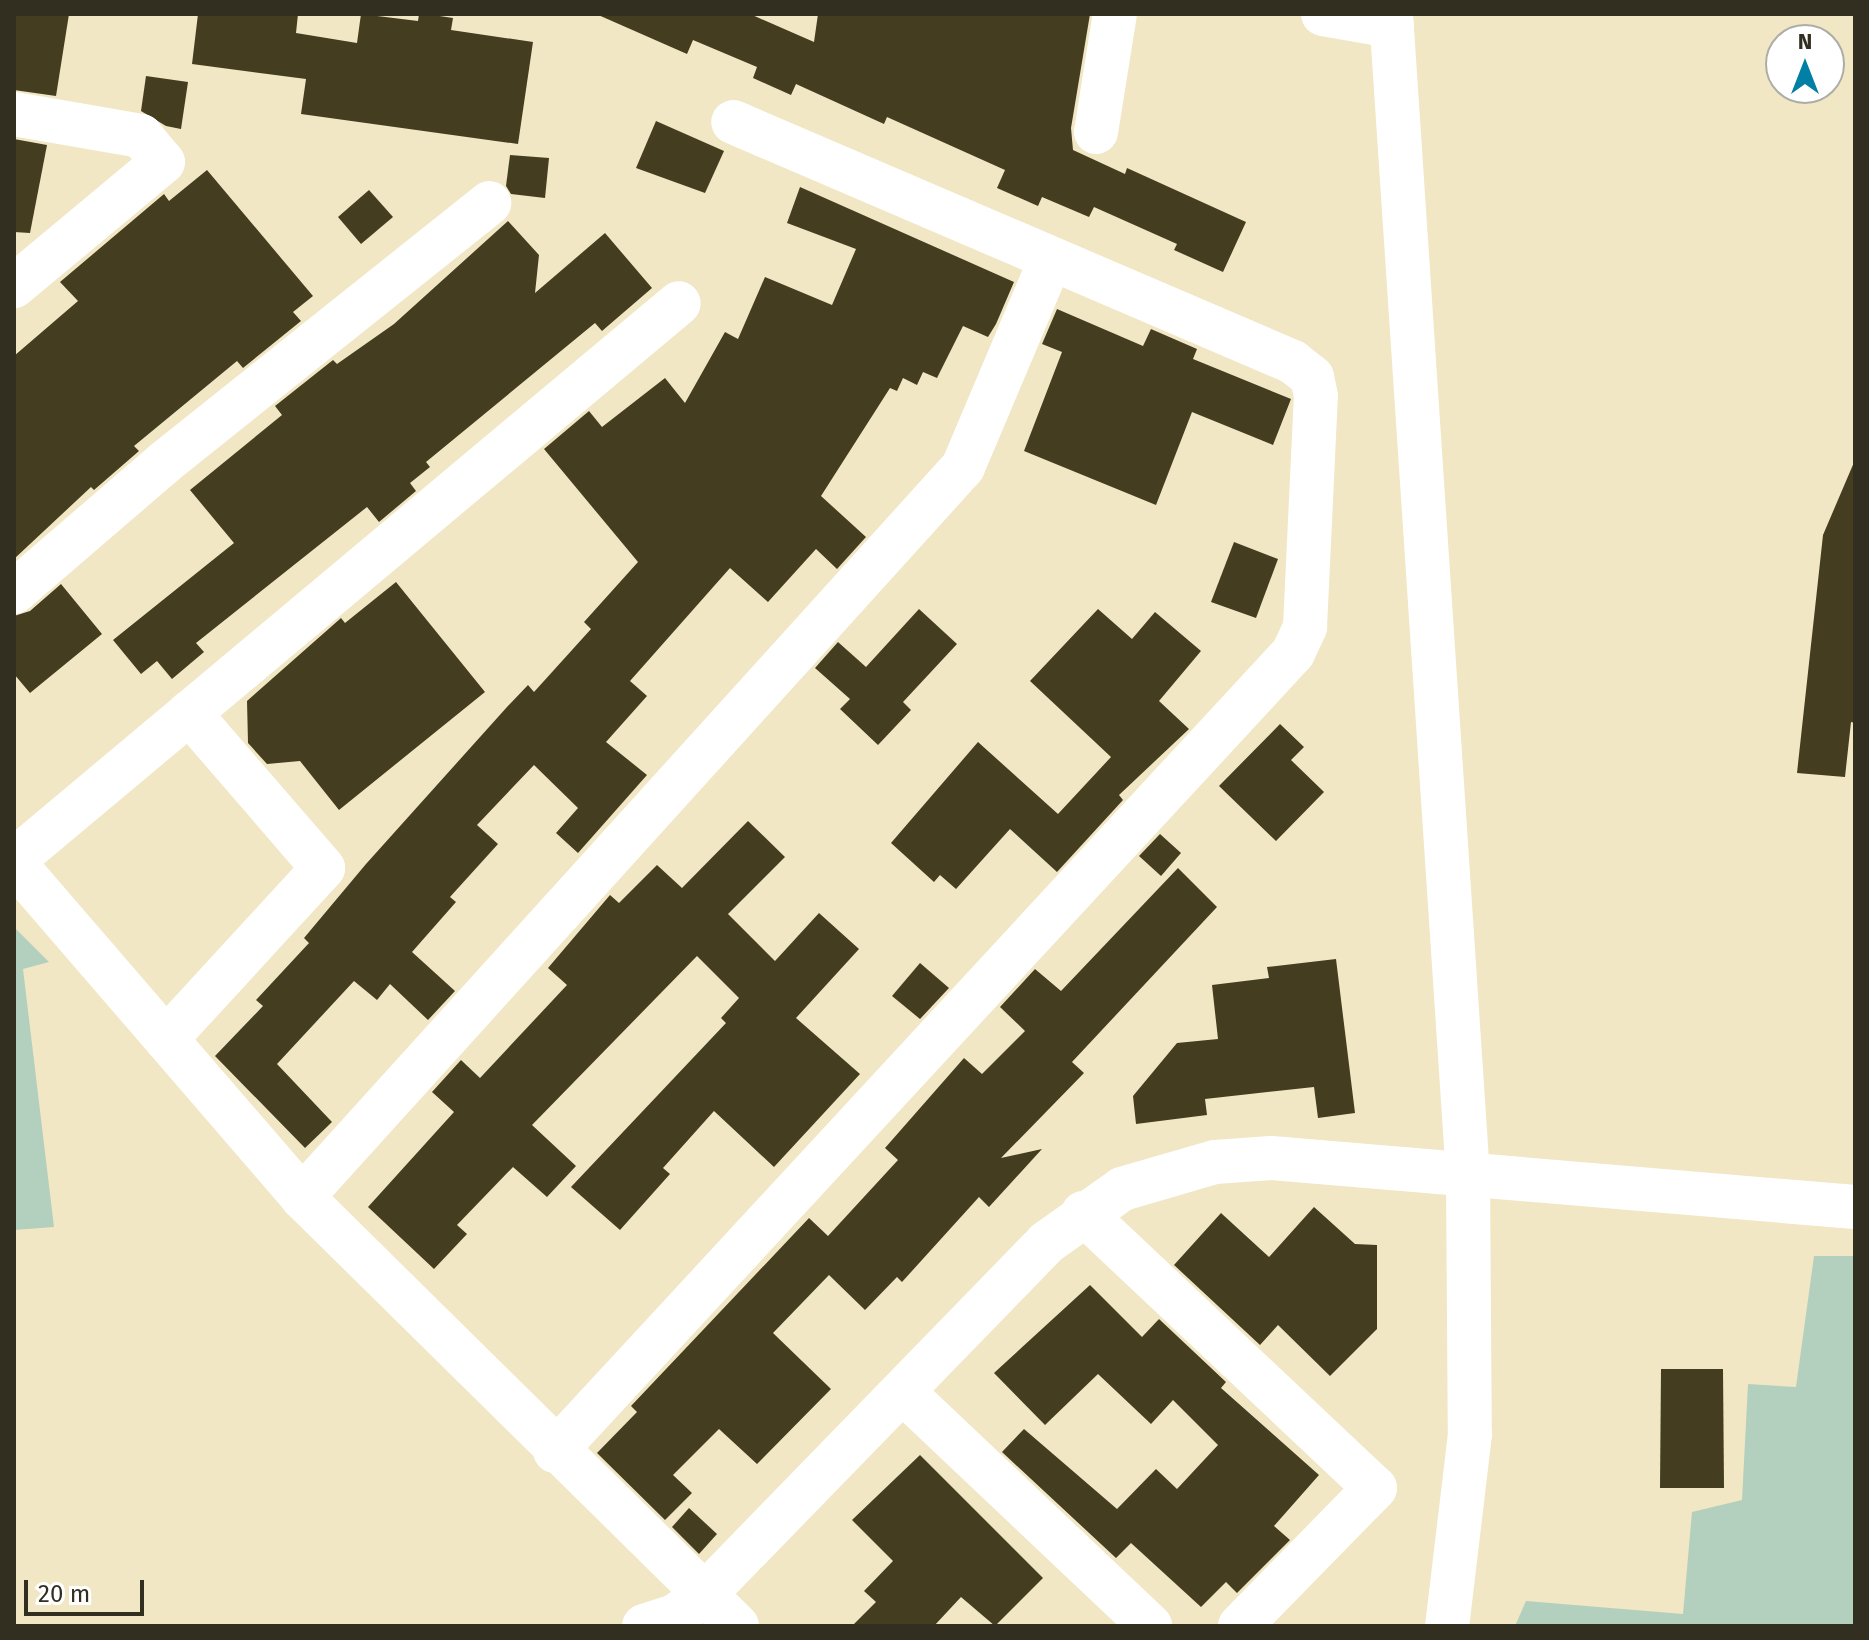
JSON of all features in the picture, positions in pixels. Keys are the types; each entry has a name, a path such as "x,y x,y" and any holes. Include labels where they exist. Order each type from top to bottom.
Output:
{"street":[{"path":"1096,132 1115,14"},
{"path":"1323,14 1392,20 1468,1175 1470,1434 1447,1626"},
{"path":"14,114 141,136 163,162 14,286"},
{"path":"555,1451 1293,653 1305,627 1316,396 1312,377 1293,362 1050,261 733,122"},
{"path":"14,592 165,462 489,203"},
{"path":"302,1197 963,467 1050,261"},
{"path":"679,303 14,861 302,1197 555,1451 737,1626"},
{"path":"166,1039 323,868 189,713"},
{"path":"644,1626 675,1616 704,1595 904,1393 1046,1243 1083,1213 1122,1189 1215,1162 1271,1158 1855,1207"},
{"path":"1083,1213 1375,1488 1240,1626"},
{"path":"904,1393 1150,1626"}],"green space":[{"path":"14,927 49,962 23,969 54,1227 14,1230"},
{"path":"1814,1256 1855,1256 1855,1626 1515,1626 1526,1601 1683,1614 1692,1512 1742,1500 1748,1384 1796,1387"}],"building":[{"path":"14,14 69,14 56,96 14,90"},
{"path":"198,14 298,14 296,33 357,43 361,14 418,21 419,14 426,14 453,18 451,30 533,42 518,144 301,114 306,79 192,64"},
{"path":"596,14 750,14 814,42 818,14 1090,14 1071,128 1073,150 1125,174 1127,168 1246,222 1223,272 1174,250 1177,244 1094,207 1089,217 1042,197 1038,206 997,188 1005,170 887,117 884,124 796,84 791,95 753,78 757,67 693,40 687,54"},
{"path":"146,76 188,82 181,129 166,126 141,111"},
{"path":"656,121 724,151 705,193 636,168"},
{"path":"14,139 47,145 30,233 14,232"},
{"path":"510,155 549,158 545,198 511,194 506,186"},
{"path":"207,170 313,296 293,312 301,321 243,368 237,361 134,446 139,451 94,490 91,487 14,559 14,356 78,301 60,282 164,194 169,201"},
{"path":"800,187 1014,282 996,324 988,337 963,326 937,378 923,372 917,385 903,378 897,391 890,388 821,496 866,537 837,569 816,549 768,602 730,568 630,681 647,696 606,742 647,775 578,853 556,833 578,808 534,765 477,825 498,844 450,897 456,902 412,952 455,991 428,1020 390,984 377,1000 354,981 277,1064 332,1122 305,1148 215,1056 263,1006 256,1000 309,943 304,938 366,864 528,685 534,692 591,629 584,622 638,562 544,449 589,411 602,427 665,378 685,403 725,332 738,339 765,277 832,305 856,249 787,223"},
{"path":"369,190 393,217 361,244 338,217"},
{"path":"508,221 539,255 535,293 605,233 652,288 602,331 595,323 426,462 430,467 410,483 416,491 379,522 367,507 196,643 204,652 172,679 157,661 141,674 113,640 234,543 190,490 282,415 275,406 333,360 337,364 394,324"},
{"path":"1057,309 1143,346 1151,329 1197,349 1193,359 1291,399 1273,445 1192,412 1156,505 1024,451 1062,352 1042,344"},
{"path":"1855,460 1855,723 1851,722 1845,777 1797,773 1823,535"},
{"path":"1234,542 1278,559 1256,618 1211,602"},
{"path":"396,582 485,692 339,810 300,761 267,764 248,743 247,701 341,618 345,623"},
{"path":"61,584 102,634 30,693 14,674 14,616 30,611"},
{"path":"919,609 957,644 903,702 911,710 878,745 840,709 850,699 815,668 838,642 866,667"},
{"path":"1098,609 1132,639 1155,612 1201,651 1159,701 1189,729 1119,795 1123,800 1057,872 1010,829 956,889 940,875 934,882 891,843 978,742 1058,814 1111,757 1030,681"},
{"path":"1280,724 1304,747 1291,760 1324,792 1276,841 1219,786"},
{"path":"748,821 785,857 728,914 775,961 819,913 859,949 796,1018 860,1074 774,1167 714,1111 663,1168 670,1174 620,1230 571,1187 726,1023 721,1018 739,998 697,956 532,1125 576,1166 547,1197 513,1167 457,1225 467,1234 434,1269 368,1207 454,1112 432,1092 461,1060 480,1078 567,985 548,968 610,895 619,903 657,865 682,888"},
{"path":"1160,834 1181,853 1161,876 1139,856"},
{"path":"1178,868 1217,907 1072,1062 1084,1073 1001,1158 1042,1149 989,1207 979,1197 902,1282 897,1277 865,1310 829,1275 773,1333 831,1389 757,1464 719,1429 673,1475 692,1493 665,1520 597,1453 637,1412 631,1406 809,1218 828,1236 898,1160 885,1148 964,1058 982,1074 1025,1031 1000,1007 1035,969 1061,991"},
{"path":"1336,959 1355,1113 1318,1118 1314,1087 1205,1099 1207,1115 1136,1124 1133,1096 1177,1043 1218,1039 1212,985 1269,978 1267,967"},
{"path":"920,963 949,988 920,1019 892,996"},
{"path":"1314,1207 1355,1244 1377,1245 1377,1329 1330,1376 1278,1325 1260,1345 1174,1265 1221,1213 1269,1257"},
{"path":"1090,1285 1142,1337 1159,1319 1226,1382 1221,1388 1319,1475 1274,1526 1290,1540 1237,1593 1226,1582 1201,1607 1131,1543 1116,1558 1002,1452 1024,1429 1117,1509 1156,1469 1177,1489 1218,1445 1173,1400 1151,1424 1098,1374 1045,1425 994,1373"},
{"path":"1661,1369 1723,1369 1724,1488 1660,1488"},
{"path":"920,1455 1043,1578 995,1626 961,1597 934,1626 852,1626 876,1602 864,1591 893,1561 852,1520"},
{"path":"689,1508 717,1534 699,1554 672,1527"}]}
